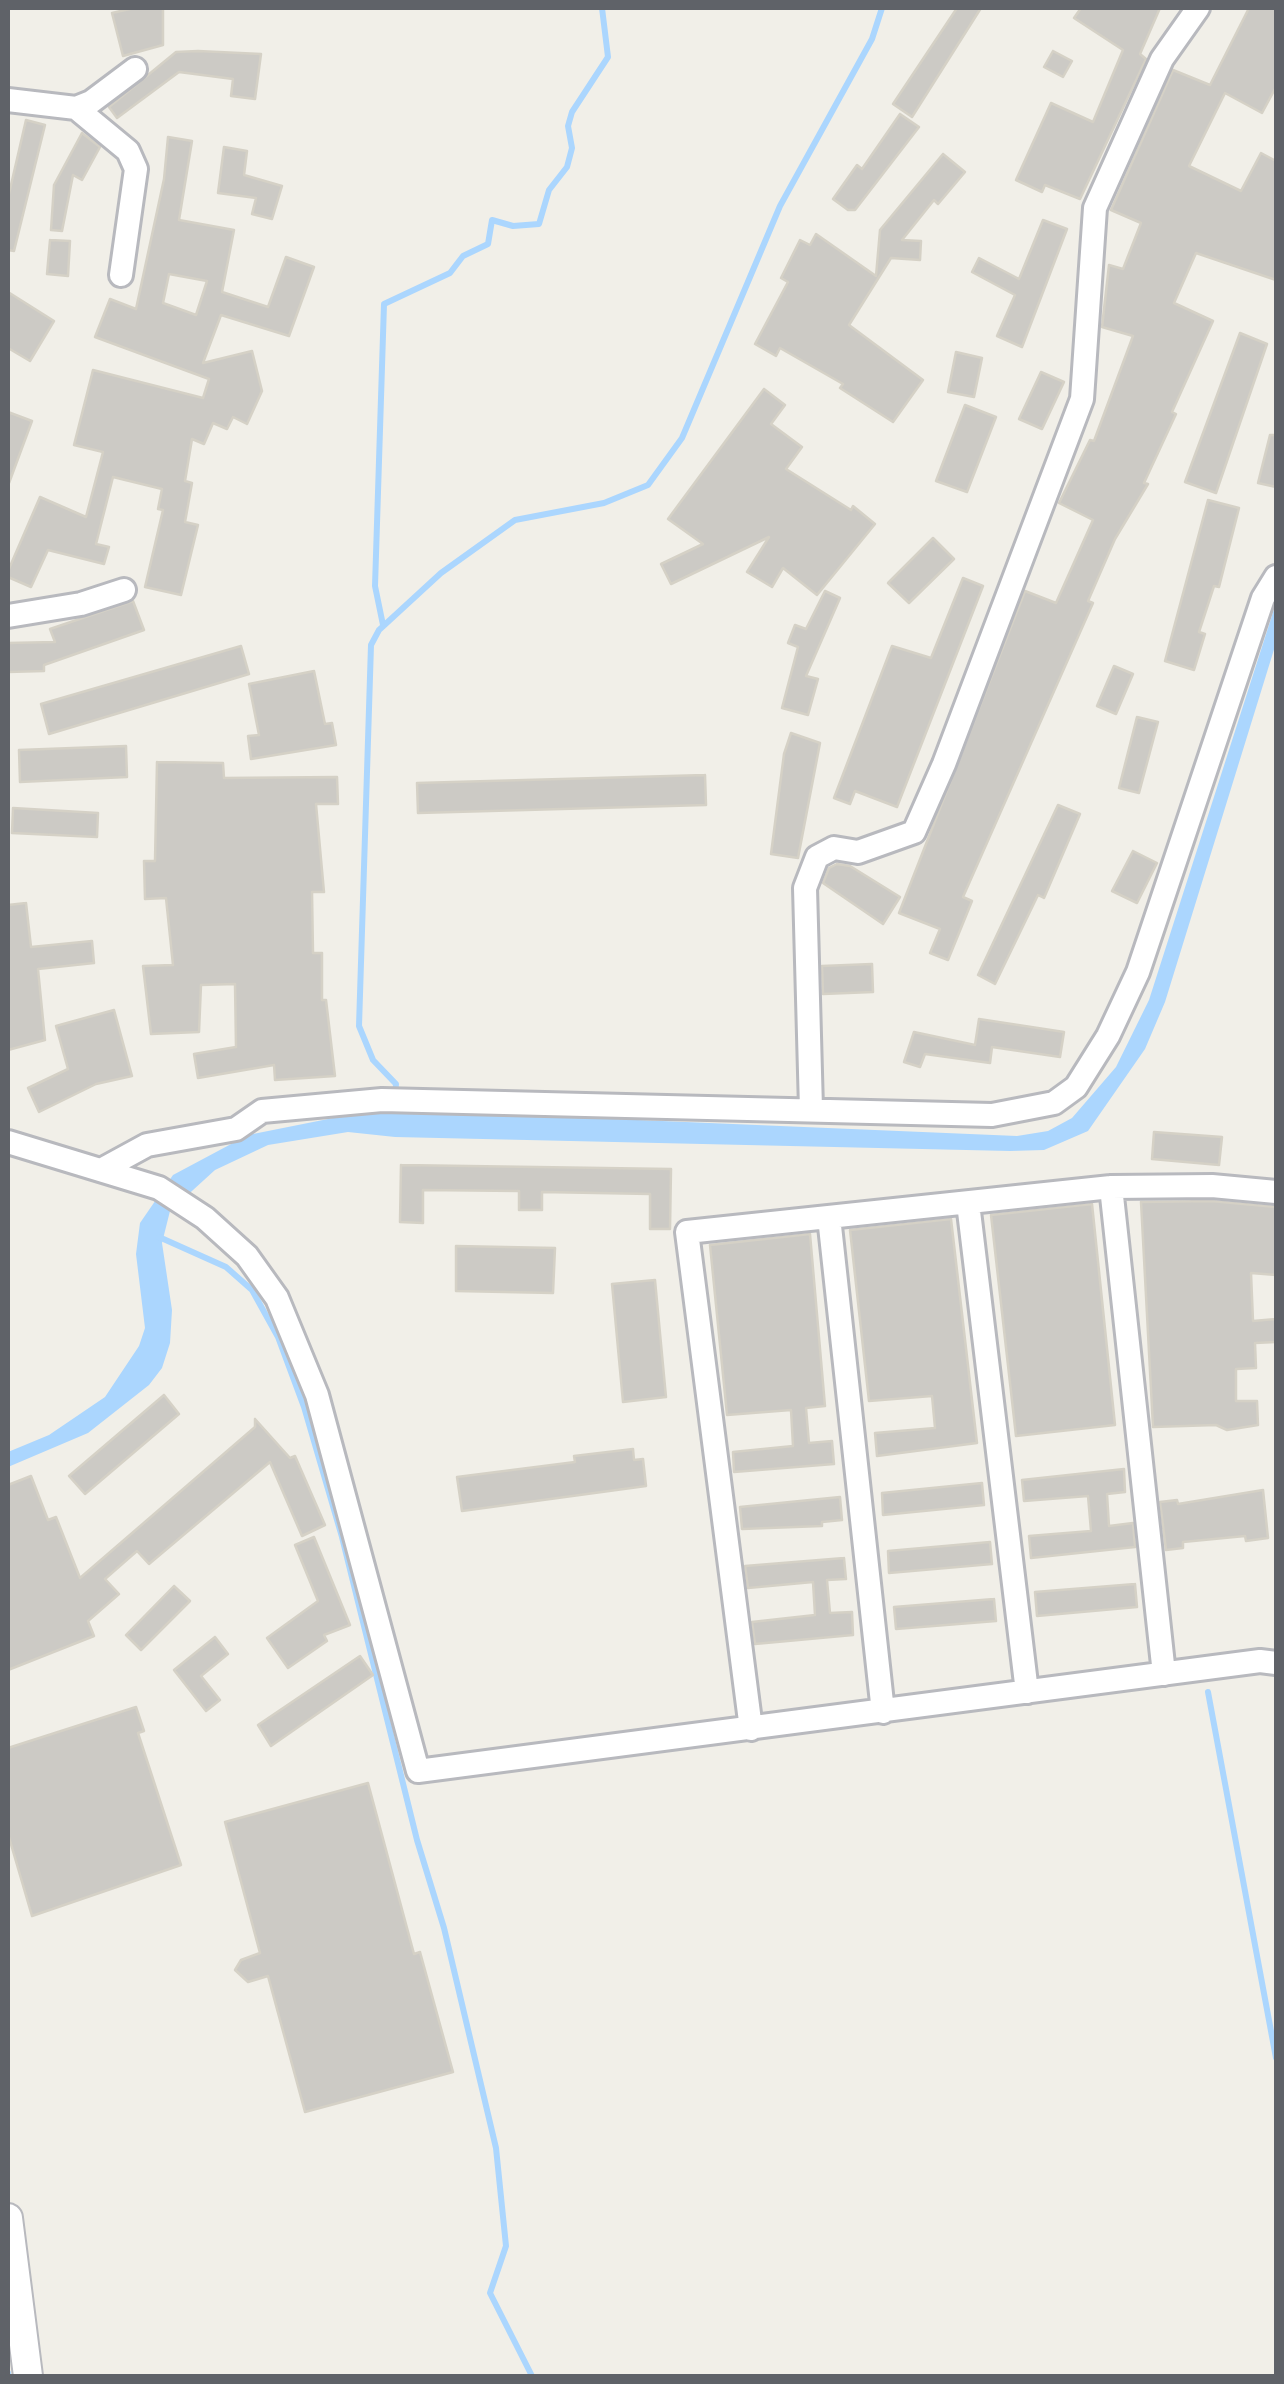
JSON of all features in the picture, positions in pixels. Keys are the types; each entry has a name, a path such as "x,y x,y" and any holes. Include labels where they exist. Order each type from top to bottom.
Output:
{"street":[{"path":"811,1109 805,888 818,856 834,848 858,852 914,832 944,764 1082,399 1095,208 1162,60 1198,8"},
{"path":"8,100 76,108 135,69"},
{"path":"76,108 128,151 136,170 121,275"},
{"path":"103,1170 147,1145 236,1129 262,1111 382,1100 992,1114 1054,1103 1076,1087 1108,1036 1138,972 1262,598 1276,576"},
{"path":"8,616 82,604 124,590"},
{"path":"8,1142 159,1188 247,1256 277,1298 318,1395 418,1771 1276,1658"},
{"path":"751,1729 687,1232 1112,1188 1212,1186 1276,1192"},
{"path":"1112,1188 1164,1674"},
{"path":"968,1202 1028,1692"},
{"path":"828,1217 883,1712"},
{"path":"8,2218 28,2376"}],"water":[{"path":"1276,603 1276,643 1165,1002 1145,1049 1088,1131 1044,1150 1010,1151 395,1137 348,1132 268,1145 215,1170 170,1211 162,1243 172,1310 170,1343 162,1368 149,1385 88,1433 8,1467 8,1452 49,1435 105,1397 139,1346 145,1328 136,1254 140,1223 173,1175 248,1135 378,1109 1017,1136 1048,1131 1072,1118 1116,1067 1149,1000"}],"building":[{"path":"163,8 163,45 123,56 112,13"},
{"path":"957,8 981,8 912,117 893,104"},
{"path":"1081,8 1160,8 1140,54 1146,59 1080,199 1045,185 1042,192 1016,180 1051,103 1093,122 1123,50 1074,18"},
{"path":"1249,8 1276,8 1276,87 1262,113 1225,93 1189,166 1241,191 1261,153 1276,161 1276,280 1196,253 1174,303 1213,321 1172,412 1176,414 1144,483 1148,484 1115,539 1088,601 1093,603 963,897 972,901 948,960 930,953 940,929 899,913 1025,591 1056,603 1093,520 1059,503 1090,440 1094,441 1133,336 1102,327 1109,265 1123,269 1141,223 1111,210 1173,70 1210,85"},
{"path":"1053,51 1072,61 1063,77 1044,67"},
{"path":"176,52 261,54 255,99 231,96 233,79 179,72 117,118 109,107"},
{"path":"900,114 919,127 855,210 848,210 833,199 857,165 862,169"},
{"path":"26,120 45,125 14,251 8,250 8,198"},
{"path":"82,133 100,147 82,180 73,175 62,231 51,230 54,185"},
{"path":"168,137 192,141 179,220 234,230 222,292 268,307 286,257 314,267 289,336 221,315 203,363 252,351 262,391 247,424 233,417 227,429 213,423 204,444 192,439 185,481 192,483 185,522 198,525 181,595 145,587 163,510 158,509 162,489 113,477 96,544 109,547 104,564 48,550 31,587 8,577 8,571 40,497 86,517 103,452 74,445 93,370 203,398 209,379 95,337 110,299 136,309 164,179","holes":["169,274 207,281 196,315 163,303"]},
{"path":"224,147 247,151 244,175 282,186 272,219 252,214 256,198 218,193"},
{"path":"943,154 965,172 938,204 934,200 902,240 921,241 920,260 891,258 849,325 923,380 893,422 840,388 843,384 780,348 776,356 755,344 788,282 781,278 800,240 810,245 816,234 876,276 880,230"},
{"path":"1043,220 1067,229 1022,347 997,336 1015,295 972,272 979,258 1019,279"},
{"path":"50,240 70,241 68,276 47,274"},
{"path":"8,292 54,321 30,361 8,348"},
{"path":"1240,333 1267,344 1216,493 1185,482"},
{"path":"956,352 982,358 974,397 948,392"},
{"path":"1041,372 1064,382 1042,429 1019,419"},
{"path":"764,389 785,405 771,424 802,447 786,469 851,510 853,506 875,524 817,595 783,568 772,587 747,572 769,537 671,584 661,564 703,544 668,519"},
{"path":"965,405 996,417 967,492 936,481"},
{"path":"8,412 32,421 9,483 8,483"},
{"path":"1270,435 1276,435 1276,487 1258,483"},
{"path":"1208,500 1239,508 1219,587 1214,586 1199,632 1205,634 1194,670 1165,661"},
{"path":"933,538 954,559 909,603 888,583"},
{"path":"963,578 983,586 897,807 855,791 850,804 834,798 892,646 931,658"},
{"path":"825,591 840,598 806,676 818,679 808,715 782,708 798,647 788,643 795,625 806,629"},
{"path":"133,601 144,630 44,665 44,671 8,672 8,643 55,642 50,629"},
{"path":"241,646 249,674 49,734 41,704"},
{"path":"1114,666 1133,674 1116,714 1097,706"},
{"path":"314,671 325,724 332,723 336,745 251,759 248,736 259,735 249,684"},
{"path":"1137,717 1158,722 1139,793 1119,788"},
{"path":"791,733 820,743 798,858 771,854 784,754"},
{"path":"126,746 127,777 20,782 19,750"},
{"path":"157,762 223,763 224,778 337,777 338,804 316,804 324,892 312,892 313,953 322,953 322,1000 326,1000 335,1076 275,1080 274,1065 198,1078 194,1054 236,1047 235,984 201,985 199,1032 151,1034 143,966 173,965 166,898 145,899 144,861 155,861"},
{"path":"705,775 706,805 418,813 417,783"},
{"path":"1058,805 1080,814 1044,898 1038,895 995,984 978,975"},
{"path":"13,808 98,813 97,837 12,833"},
{"path":"1133,851 1157,863 1137,903 1112,891"},
{"path":"837,864 850,866 900,897 883,924 823,883 829,868"},
{"path":"26,903 31,947 92,941 94,963 38,969 45,1040 8,1050 8,905"},
{"path":"872,964 873,992 823,994 822,966"},
{"path":"114,1010 132,1076 96,1084 39,1112 28,1088 68,1069 56,1026"},
{"path":"979,1019 1064,1032 1060,1057 992,1047 990,1063 925,1054 920,1067 904,1062 914,1032 975,1045"},
{"path":"1154,1132 1222,1137 1219,1165 1152,1159"},
{"path":"401,1165 671,1169 670,1229 650,1229 650,1194 542,1192 542,1210 519,1210 519,1191 423,1190 423,1223 400,1222"},
{"path":"1211,1201 1276,1207 1276,1275 1251,1273 1253,1321 1276,1319 1276,1342 1255,1343 1256,1368 1236,1369 1236,1401 1257,1401 1258,1425 1227,1430 1216,1425 1153,1427 1141,1202"},
{"path":"1092,1204 1115,1425 1016,1436 991,1215"},
{"path":"951,1219 977,1443 877,1456 875,1433 935,1428 932,1396 869,1401 850,1230"},
{"path":"810,1234 825,1406 806,1408 809,1443 832,1441 834,1464 734,1472 733,1452 793,1446 791,1410 727,1415 710,1245"},
{"path":"456,1246 555,1248 553,1293 456,1291"},
{"path":"655,1280 666,1397 623,1402 612,1284"},
{"path":"164,1395 179,1414 85,1494 69,1476"},
{"path":"255,1419 290,1458 295,1456 325,1525 302,1536 270,1462 149,1564 137,1551 105,1579 119,1594 88,1621 94,1636 8,1670 8,1485 31,1476 48,1520 56,1517 80,1578 255,1427"},
{"path":"633,1449 634,1460 643,1459 646,1486 462,1511 457,1477 575,1462 574,1456"},
{"path":"1124,1469 1125,1492 1107,1494 1109,1526 1133,1523 1135,1547 1031,1558 1029,1536 1091,1531 1088,1496 1024,1501 1022,1480"},
{"path":"982,1483 984,1505 883,1515 882,1493"},
{"path":"1263,1490 1268,1538 1246,1541 1245,1536 1183,1542 1183,1548 1166,1550 1160,1502 1177,1500 1178,1504"},
{"path":"840,1497 842,1520 822,1522 822,1526 742,1529 740,1507"},
{"path":"314,1537 350,1625 324,1635 327,1641 288,1668 267,1638 318,1601 295,1545"},
{"path":"990,1542 992,1564 889,1573 888,1551"},
{"path":"844,1558 846,1579 827,1580 830,1613 852,1612 853,1635 755,1644 752,1622 815,1615 813,1582 748,1588 745,1566"},
{"path":"1135,1584 1137,1607 1037,1616 1035,1592"},
{"path":"174,1586 190,1601 141,1650 126,1635"},
{"path":"994,1599 996,1621 896,1629 894,1607"},
{"path":"215,1637 228,1654 201,1676 220,1700 206,1711 174,1670"},
{"path":"360,1656 373,1675 271,1746 258,1725"},
{"path":"136,1707 144,1731 138,1733 181,1865 32,1916 8,1834 8,1748"},
{"path":"368,1783 414,1954 420,1952 453,2072 305,2112 268,1976 248,1982 235,1970 241,1960 260,1953 225,1822"}],"waterway":[{"path":"383,625 375,586 384,304 450,273 463,256 488,244 492,220 513,226 539,224 549,190 567,167 572,148 568,126 572,112 608,57 602,8"},
{"path":"395,1096 396,1084 373,1060 359,1026 371,645 379,630 441,573 515,520 604,503 648,485 682,438 780,206 872,39 882,8"},
{"path":"159,1237 226,1267 252,1290 278,1337 304,1407 342,1537 417,1840 444,1928 496,2148 506,2246 490,2293 532,2376"},
{"path":"1208,1692 1276,2058"}]}
